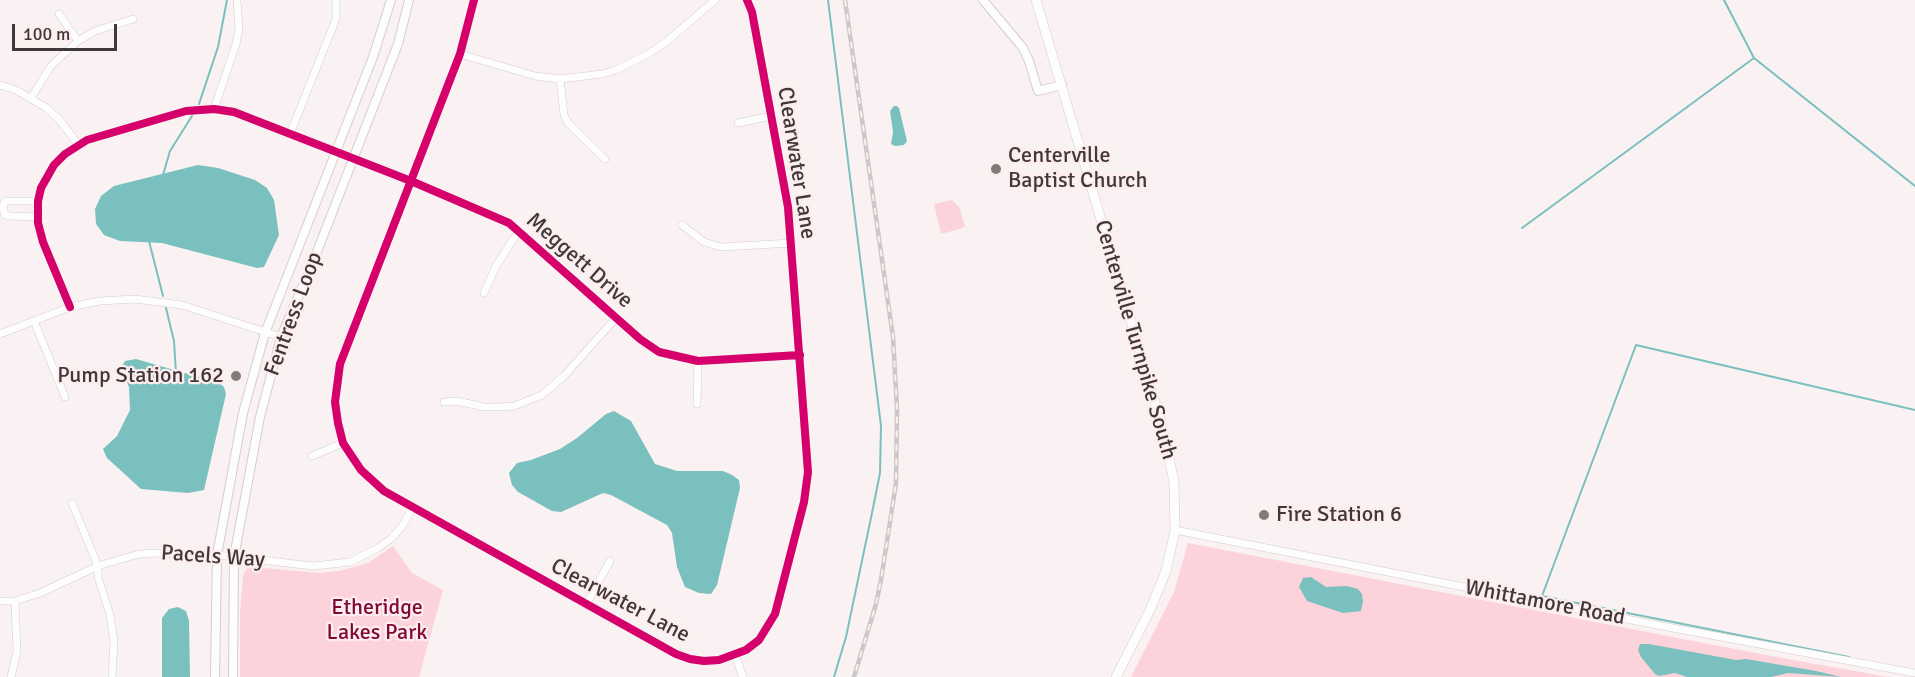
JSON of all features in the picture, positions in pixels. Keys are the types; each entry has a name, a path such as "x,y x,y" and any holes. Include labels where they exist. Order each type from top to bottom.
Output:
{"main road":[{"name":"Centerville Turnpike South","path":"1036,0 1168,452 1176,497 1175,530 1169,562 1161,585 1116,677"}],"street":[{"path":"214,109 236,44 239,28 237,0"},
{"path":"290,134 336,19 336,0"},
{"name":"Fentress Loop","path":"215,677 218,555 235,448 243,413 265,333 337,153 373,57 391,0"},
{"name":"Fentress Loop","path":"233,677 234,557 260,417 281,337 311,267 398,44 409,0"},
{"name":"Clearwater Lane","path":"474,0 460,54 340,364 335,402 343,443 356,464 371,481 412,508 676,654 690,659 719,660 735,655 759,640 775,614 807,487 808,455 788,207 752,12 747,0"},
{"path":"460,54 535,76 560,79 602,74 616,70 648,54 666,42 715,0"},
{"path":"983,0 1023,48 1038,91 1062,85"},
{"path":"59,14 78,41"},
{"path":"32,98 51,66 78,41 95,31 133,19"},
{"path":"560,79 564,115 568,123 604,159"},
{"path":"0,85 32,98 58,118 78,144"},
{"name":"Meggett Drive","path":"38,201 41,188 54,165 78,144 96,136 186,111 214,109 234,112 411,181 509,223 616,318 659,352 698,361 800,355"},
{"path":"738,123 771,116"},
{"path":"38,217 5,215 4,203 7,201 38,201 38,217 43,242 69,307"},
{"path":"682,225 704,242 720,247 792,243"},
{"path":"484,293 496,266 518,232"},
{"path":"0,334 69,307 119,299 154,300 182,305 281,337"},
{"path":"444,402 457,401 484,407 514,406 542,395 564,376 616,318"},
{"path":"34,321 64,397"},
{"path":"697,404 698,361"},
{"path":"312,456 343,443"},
{"path":"72,503 98,566 98,577 107,605 114,642 112,677"},
{"name":"Pacels Way","path":"0,601 15,601 40,593 98,566 149,553 218,555 313,566 350,562 392,538 403,525 412,508"},
{"name":"Whittamore Road","path":"1175,530 1662,626 1915,673"},
{"path":"586,605 610,561"},
{"path":"11,677 17,651 15,601"},
{"path":"735,655 743,677"}],"green space":[{"path":"952,200 959,207 965,226 941,234 934,204"},
{"path":"1188,543 1888,677 1131,677 1174,592"},
{"name":"Etheridge Lakes Park","path":"393,546 412,573 443,590 419,677 240,677 240,613 243,576 246,569 253,567 319,573 339,571 368,563"}],"water":[{"path":"894,106 899,108 907,141 904,145 891,144 893,132 890,111"},
{"path":"198,165 218,168 255,180 267,188 274,200 279,235 264,267 257,268 162,243 120,241 104,235 96,224 95,209 101,196 114,186"},
{"path":"136,359 219,383 224,387 226,394 204,490 188,493 141,489 107,458 103,449 117,436 130,410 129,387 121,368 125,361"},
{"path":"614,411 631,421 655,464 677,471 723,471 739,480 740,488 717,585 711,594 699,593 685,587 677,567 672,533 667,525 603,493 561,512 552,511 518,492 512,485 509,473 517,463 560,449 606,414"},
{"path":"1311,577 1326,587 1347,586 1358,589 1363,601 1361,611 1343,613 1307,601 1299,587 1303,578"},
{"path":"178,607 186,611 189,621 190,677 162,677 162,618 169,609"},
{"path":"1640,644 1736,660 1746,659 1841,677 1788,673 1771,677 1687,677 1675,673 1659,676 1641,657 1638,650"}],"waterway":[{"path":"199,104 218,47 227,0"},
{"path":"828,0 881,426 880,473 846,637 834,677"},
{"path":"1724,0 1754,58 1915,186"},
{"path":"1522,228 1754,58"},
{"path":"163,175 170,151 192,116"},
{"path":"149,241 163,296"},
{"path":"166,308 174,341 176,373"},
{"path":"1849,657 1542,596 1636,345 1915,410"}],"railway":[{"path":"845,0 893,337 897,409 896,483 881,580 854,677"}],"cycle path":[{"path":"474,0 460,54 340,364 335,402 343,443 361,470 384,491 676,654 704,661 719,660 746,650 759,640 775,614 804,502 808,472 788,207 752,12 747,0"},
{"path":"70,307 43,242 38,223 38,201 41,188 54,165 65,154 87,140 186,111 214,109 234,112 411,181 509,223 640,339 659,352 698,361 800,355"}],"place":[{"name":"Centerville Baptist Church","path":"996,169"},
{"name":"Pump Station 162","path":"236,376"},
{"name":"Fire Station 6","path":"1264,515"}]}
